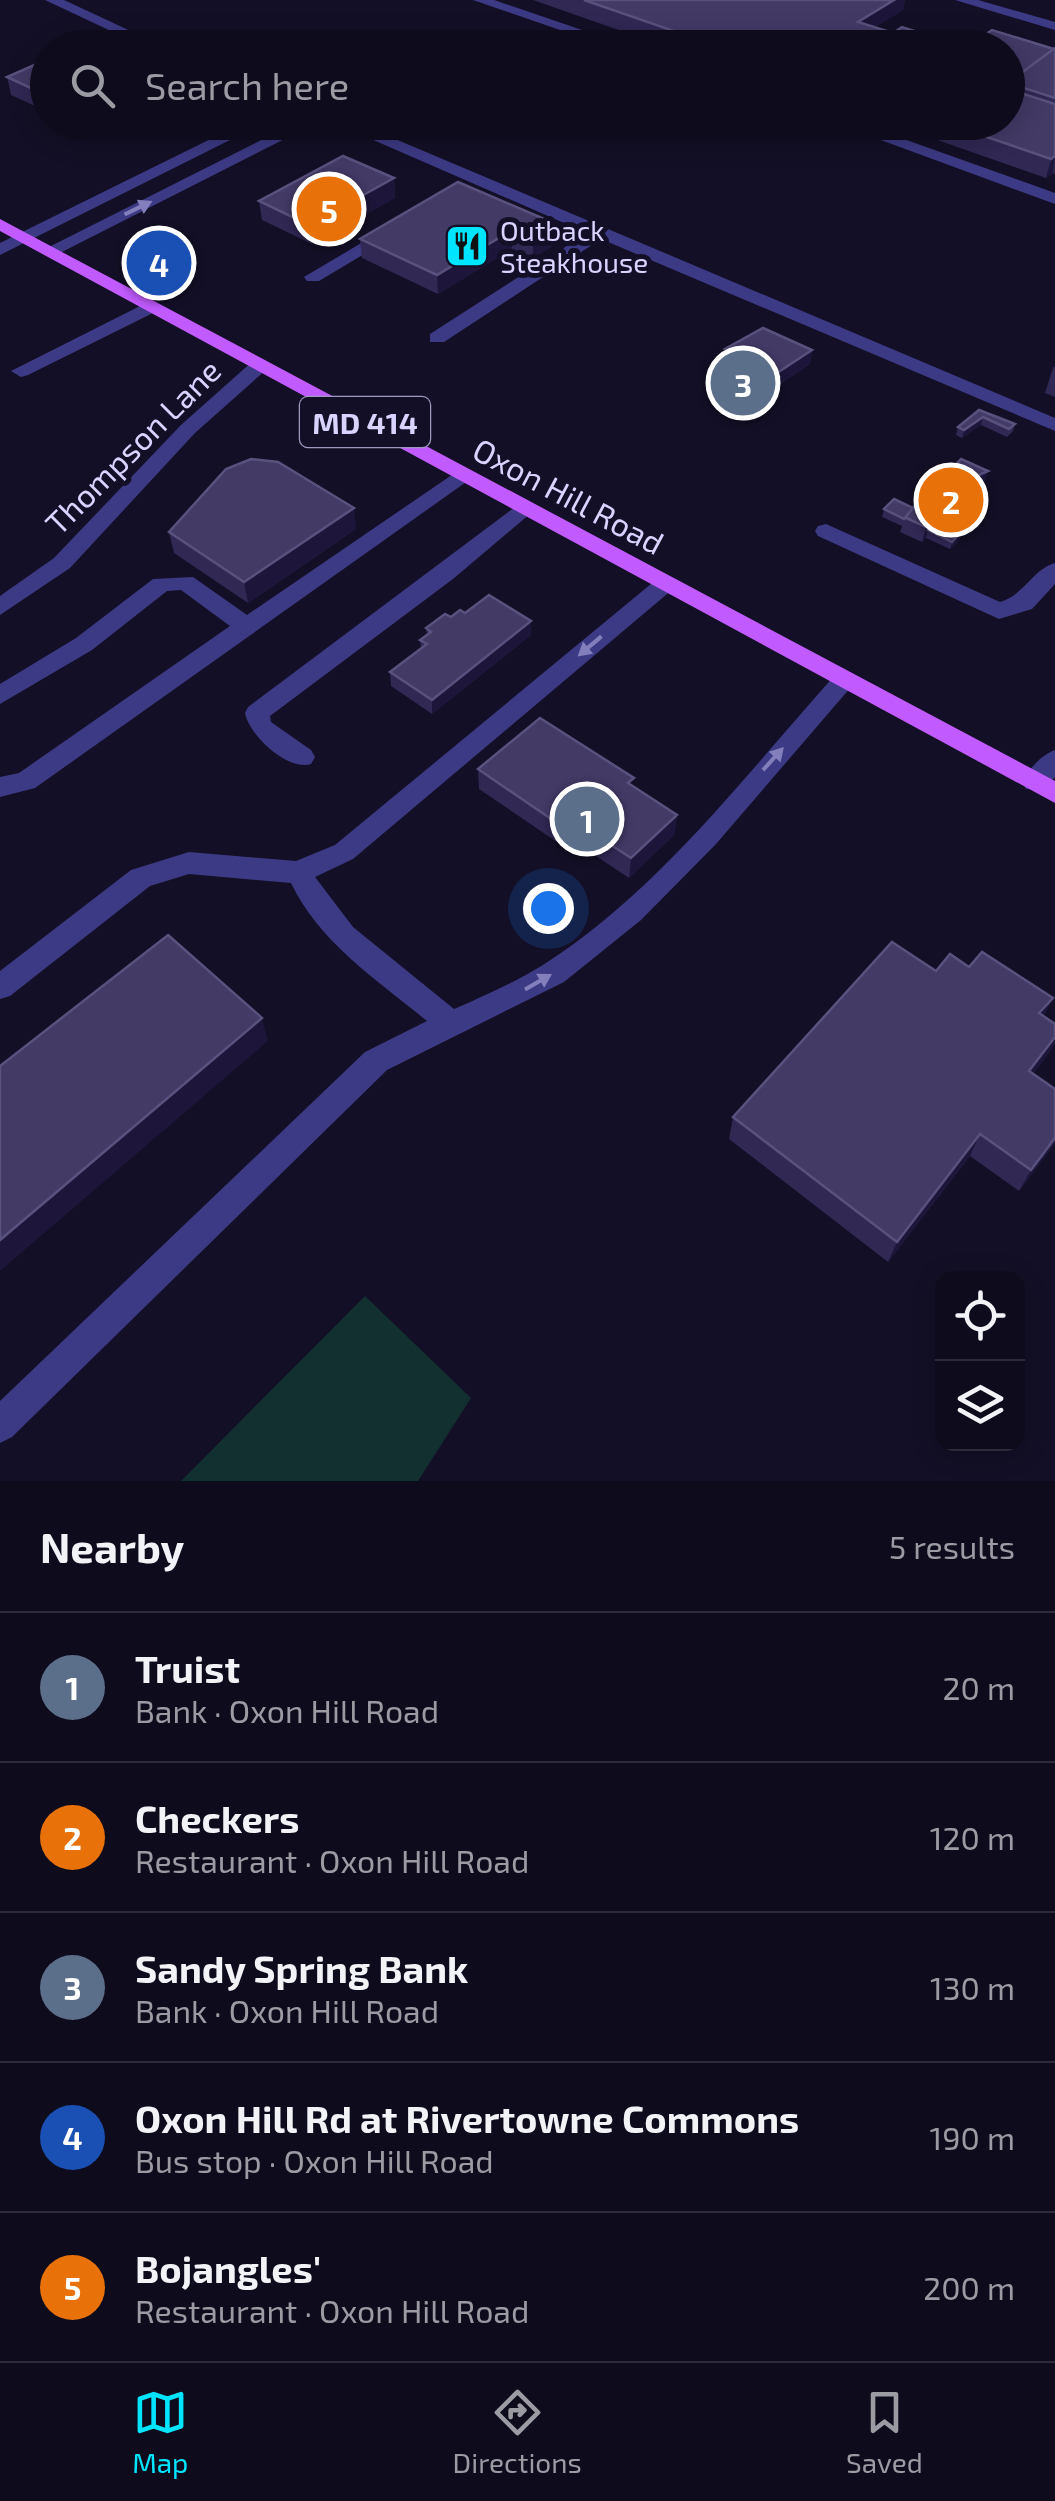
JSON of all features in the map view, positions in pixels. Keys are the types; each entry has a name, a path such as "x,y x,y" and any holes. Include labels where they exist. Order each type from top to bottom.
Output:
{"main road":[{"name":"Oxon Hill Road","path":"0,224 1045,787"}],"street":[{"path":"52,0 120,30"},
{"path":"480,0 572,30"},
{"path":"962,0 1055,26"},
{"path":"0,250 221,140"},
{"path":"50,251 274,140"},
{"path":"378,140 471,184 602,231 1055,425"},
{"path":"891,140 1055,198"},
{"path":"313,277 412,218"},
{"path":"437,338 602,231"},
{"path":"21,371 152,306"},
{"name":"Thompson Lane","path":"0,607 62,563 188,429 261,364"},
{"path":"0,787 26,782 462,475"},
{"path":"302,757 260,727 257,713 444,574 523,508"},
{"path":"826,531 999,611 1024,604 1055,570"},
{"path":"0,694 84,644 161,584 184,582 245,625"},
{"path":"0,987 141,878 189,862 272,873 298,872 344,852 666,584"},
{"path":"0,1425 376,1060 524,990 610,931 708,831 844,680"},
{"path":"1045,787 1055,760"},
{"path":"298,872 306,893 324,916 450,1022"}],"green space":[{"path":"365,1296 471,1398 418,1481 181,1481"}],"building":[{"path":"584,0 894,0 858,22 883,30 671,30"},
{"path":"1025,40 1054,49 1025,70"},
{"path":"1055,48 1055,98 1025,88 1025,70"},
{"path":"30,67 30,88 7,77"},
{"path":"1025,94 1055,104 1055,156 1051,159 996,140 1025,140"},
{"path":"343,156 394,178 309,225 259,201"},
{"path":"458,182 556,224 533,239 512,230 437,275 360,239"},
{"path":"763,328 812,350 774,375 779,377 765,388 714,365 731,352 725,349"},
{"path":"979,410 1015,424 1009,429 983,417 964,430 958,427"},
{"path":"251,459 278,462 354,508 244,582 169,532 226,469"},
{"path":"961,459 988,471 979,475 926,527 904,517"},
{"path":"894,499 913,508 904,519 884,509"},
{"path":"939,520 962,531 952,542 928,530"},
{"path":"489,595 531,621 432,700 390,672 427,644 420,640 431,632 426,628 445,614 451,617 460,610 465,613"},
{"path":"540,718 634,778 628,783 677,815 631,858 582,826 573,834 478,769"},
{"path":"168,935 262,1018 0,1240 0,1066"},
{"path":"892,942 936,971 950,954 969,967 982,952 1053,998 1039,1013 1055,1024 1055,1037 1029,1071 1055,1089 1055,1138 1031,1170 980,1134 897,1242 733,1117"}],"place":[{"name":"Bojangles'","path":"329,209"},
{"name":"Outback Steakhouse","path":"467,246"},
{"name":"Oxon Hill Rd at Rivertowne Commons","path":"159,263"},
{"name":"Sandy Spring Bank","path":"743,383"},
{"name":"Checkers","path":"951,500"},
{"name":"Truist","path":"587,819"}]}
